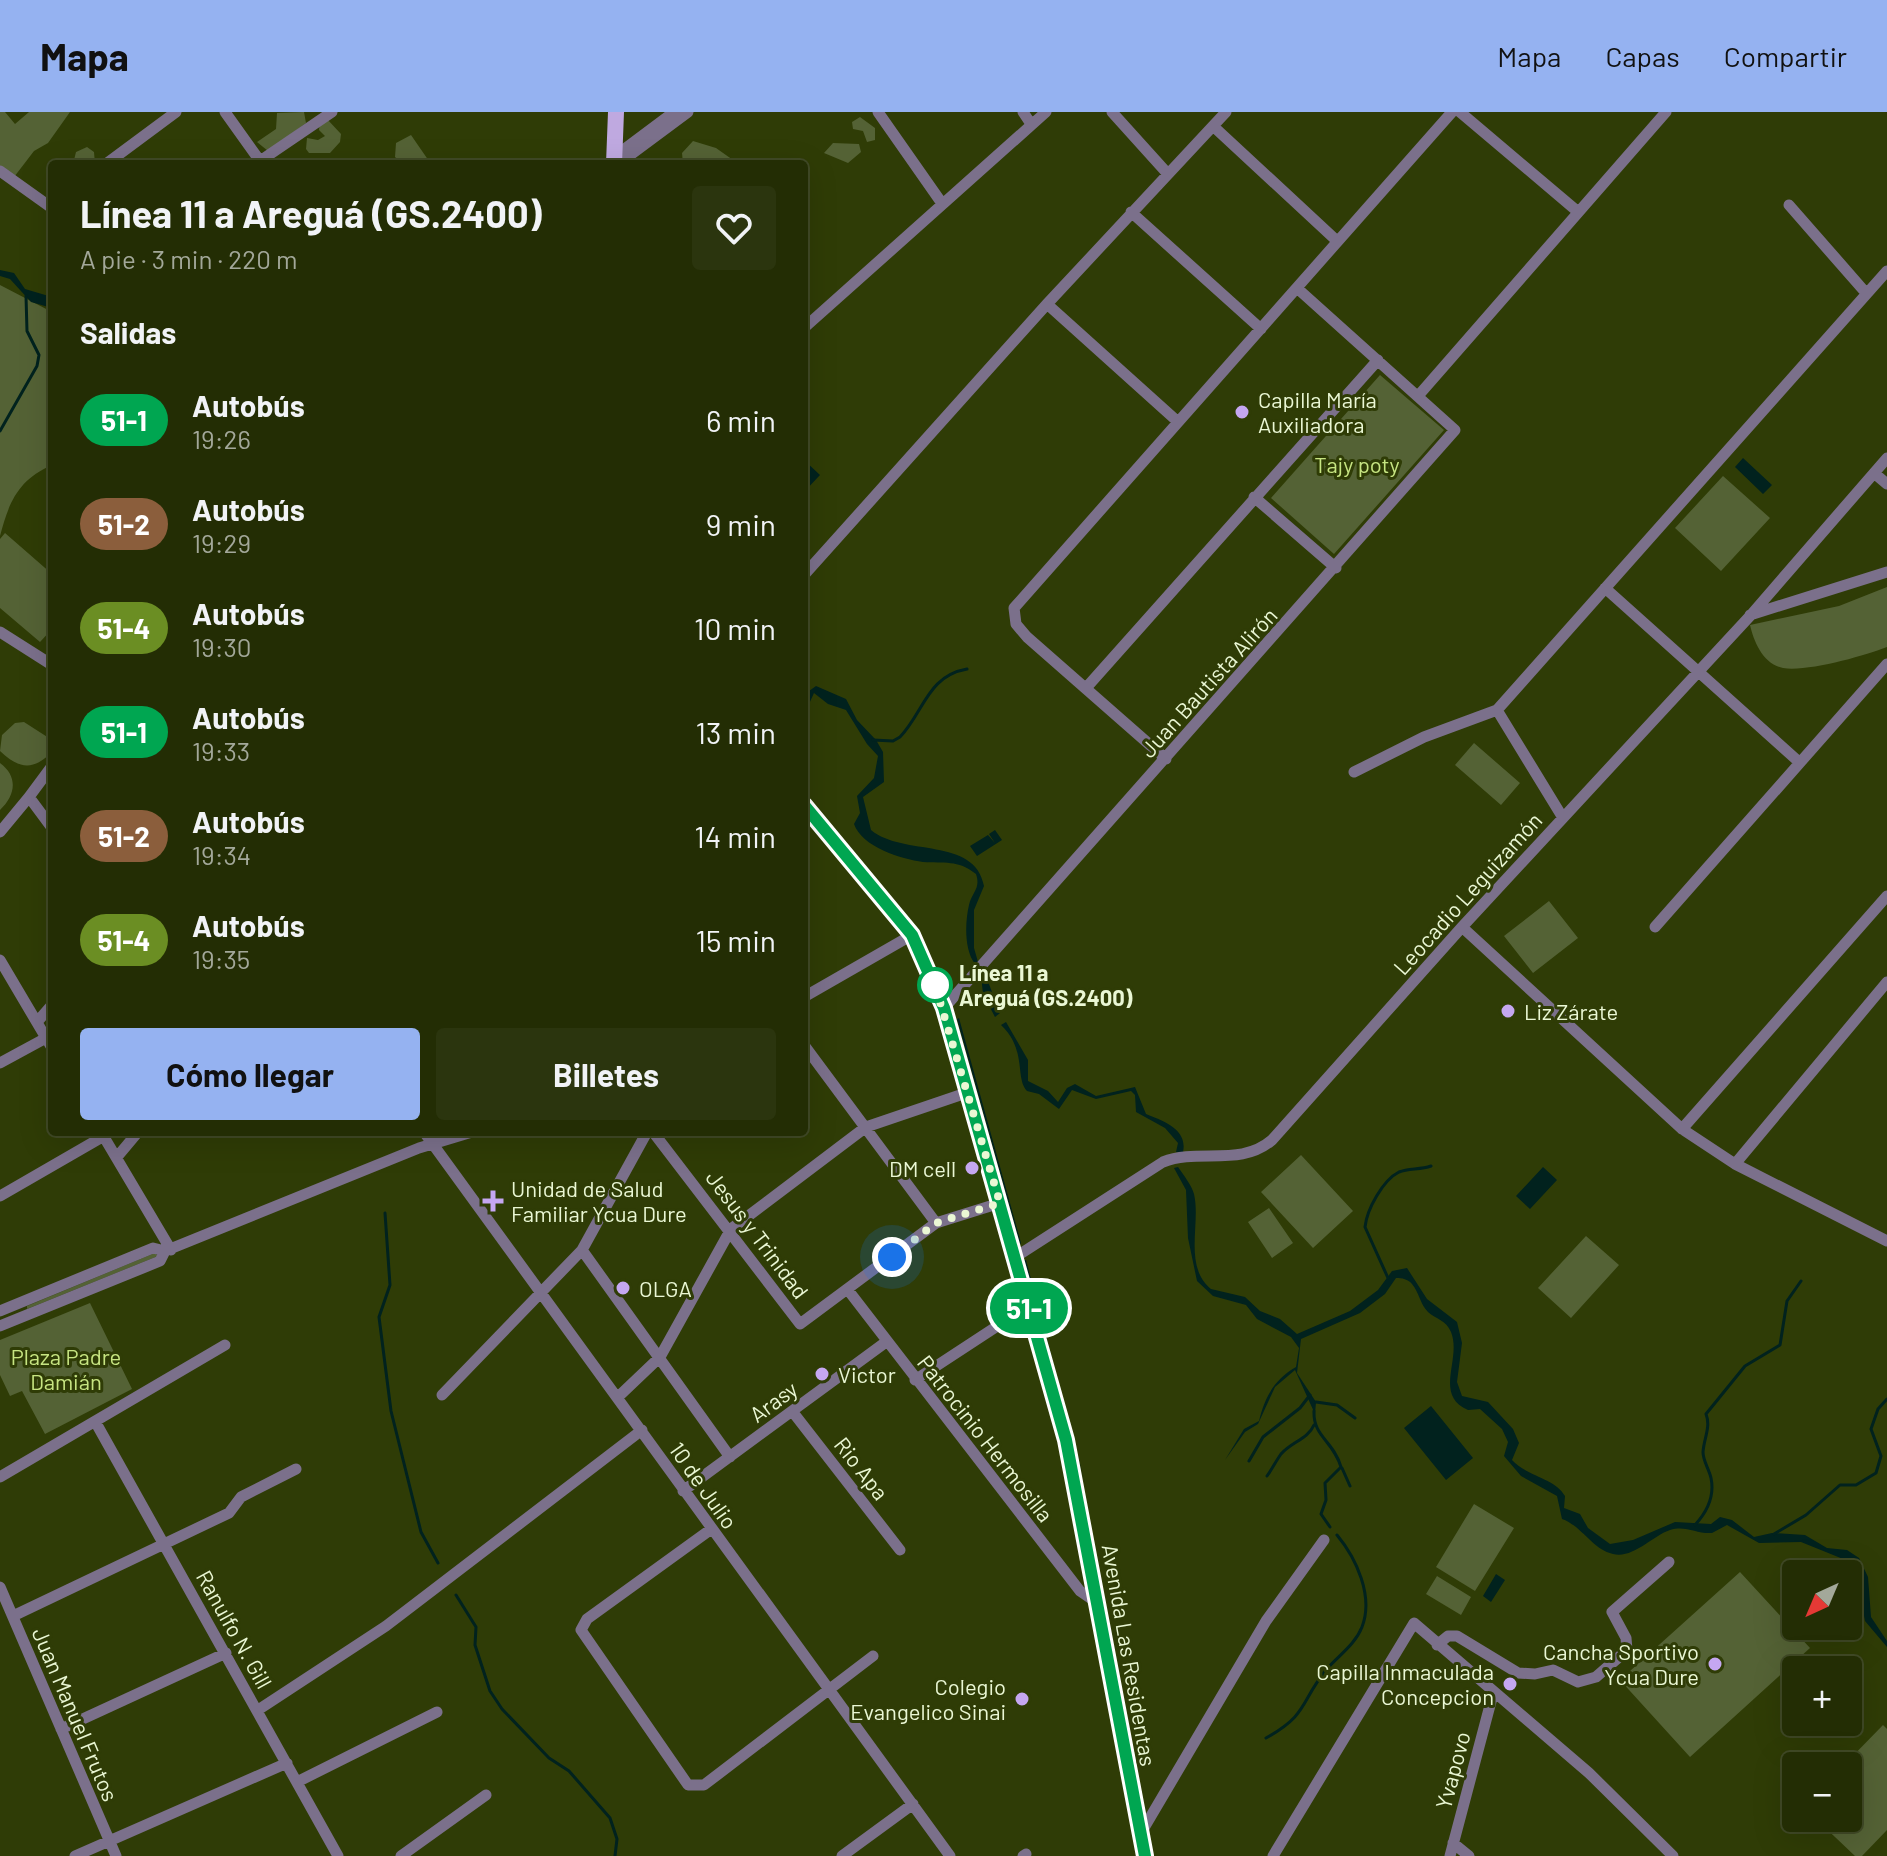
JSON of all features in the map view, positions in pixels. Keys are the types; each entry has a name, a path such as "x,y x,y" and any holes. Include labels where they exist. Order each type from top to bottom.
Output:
{"main road":[{"path":"615,160 616,112"},
{"name":"Avenida Las Residentas","path":"808,810 912,935 944,1008 1066,1440 1145,1856"}],"street":[{"path":"111,160 176,112"},
{"path":"225,112 259,160"},
{"path":"261,160 332,112"},
{"path":"617,160 674,112"},
{"path":"618,160 688,112"},
{"path":"878,112 941,202"},
{"path":"1023,112 1031,124"},
{"path":"808,324 941,202 1046,112"},
{"path":"1112,112 1167,173"},
{"path":"808,571 1047,304 1226,112"},
{"path":"1166,759 1027,637 1016,624 1014,608 1452,112"},
{"path":"1460,112 1577,211"},
{"path":"1298,289 1418,396 1662,113"},
{"path":"1213,126 1337,241"},
{"path":"0,171 48,205"},
{"path":"1789,205 1866,293"},
{"path":"1131,212 1261,329"},
{"path":"1354,772 1424,737 1497,710 1887,271"},
{"path":"1047,304 1177,421"},
{"path":"1086,688 1378,360"},
{"name":"Juan Bautista Alirón","path":"944,1008 1455,430 1418,396"},
{"name":"Leocadio Leguizamón","path":"1014,1258 1163,1162 1177,1157 1251,1154 1262,1148 1750,616 1887,458"},
{"path":"1874,473 1887,484"},
{"path":"1254,497 1336,568"},
{"path":"1750,616 1887,572"},
{"path":"1605,588 1696,673 1798,761"},
{"path":"0,632 48,662"},
{"path":"1655,927 1798,761 1887,664"},
{"path":"1497,710 1563,818"},
{"path":"0,832 48,771"},
{"path":"29,797 48,823"},
{"path":"1682,1129 1887,896"},
{"path":"1462,927 1682,1129 1735,1164 1887,1241"},
{"path":"808,995 912,935"},
{"path":"0,960 48,1041"},
{"path":"1735,1164 1887,982"},
{"path":"37,1022 48,1010"},
{"path":"0,1063 48,1043"},
{"path":"808,1050 936,1223"},
{"path":"618,1397 660,1357 731,1229 866,1127 969,1092"},
{"path":"0,1196 99,1136"},
{"path":"103,1136 168,1251"},
{"path":"117,1157 135,1136"},
{"path":"442,1395 582,1250 648,1136"},
{"name":"Jesus y Trinidad","path":"653,1136 731,1229 800,1324 848,1290"},
{"path":"0,1326 160,1261 168,1251 428,1137"},
{"name":"10 de Julio","path":"428,1137 642,1430 710,1530 829,1687 950,1856"},
{"path":"848,1290 936,1223 1000,1203"},
{"path":"0,1311 153,1248 168,1251"},
{"path":"582,1250 730,1457"},
{"name":"Patrocinio Hermosilla","path":"848,1290 1080,1591 1099,1604"},
{"path":"18,1304 23,1317"},
{"path":"915,1380 1028,1306"},
{"name":"Arasy","path":"683,1491 886,1342"},
{"path":"0,1477 225,1345"},
{"name":"Rio Apa","path":"792,1411 900,1550"},
{"name":"Ranulfo N. Gill","path":"96,1423 338,1856"},
{"path":"258,1710 386,1626 642,1430"},
{"path":"13,1616 229,1513 241,1497 296,1469"},
{"path":"710,1530 587,1619 581,1630 684,1781 693,1787 704,1785 873,1656"},
{"path":"1141,1833 1266,1621 1324,1540"},
{"path":"1437,1645 1448,1636 1457,1636 1518,1673 1535,1674 1553,1670 1573,1681 1585,1681 1611,1667 1627,1650 1626,1638 1612,1612 1669,1562"},
{"name":"Juan Manuel Frutos","path":"0,1587 116,1856"},
{"path":"1273,1856 1414,1623 1493,1694 1589,1773 1673,1856"},
{"path":"61,1729 226,1653"},
{"name":"Yvapovo","path":"1450,1856 1493,1694"},
{"path":"297,1782 437,1712"},
{"path":"75,1856 287,1763"},
{"path":"401,1856 486,1795"},
{"path":"842,1856 913,1804"},
{"path":"1453,1843 1469,1856"},
{"path":"1651,1856 1660,1844"}],"green space":[{"path":"0,112 5,112 15,124 29,112 70,112 48,143 34,151 11,181 0,172"},
{"path":"304,112 306,123 268,151 257,142 276,129 277,113"},
{"path":"860,117 875,128 875,140 867,142 863,131 853,129 852,122"},
{"path":"327,119 341,134 340,142 330,153 309,153 306,149 307,138 318,140 325,136 319,130 320,120"},
{"path":"411,135 428,160 398,160 395,157 396,143"},
{"path":"693,141 716,148 733,160 683,160 682,153"},
{"path":"833,143 859,144 861,152 848,163 824,153"},
{"path":"87,147 94,152 95,160 74,160 76,152"},
{"path":"0,285 48,310 48,467 31,478 17,493 0,536"},
{"name":"Tajy poty","path":"1380,375 1444,430 1334,554 1271,498"},
{"path":"1723,476 1770,518 1721,571 1675,528"},
{"path":"5,533 48,571 48,633 40,642 0,608 0,539"},
{"path":"1887,587 1887,647 1850,659 1793,669 1770,662 1754,638 1750,625 1839,606"},
{"path":"24,722 48,737 48,755 39,762 26,765 13,761 0,751 2,735 15,723"},
{"path":"1474,743 1520,783 1501,805 1455,765"},
{"path":"0,763 10,774 13,786 9,799 0,810"},
{"path":"1549,901 1578,938 1533,973 1504,936"},
{"path":"1301,1155 1353,1211 1313,1248 1261,1192"},
{"path":"1269,1208 1293,1243 1272,1258 1248,1222"},
{"path":"1586,1236 1619,1265 1571,1318 1538,1288"},
{"path":"155,1253 158,1256 27,1309 27,1306"},
{"name":"Plaza Padre Damián","path":"90,1303 132,1389 45,1434 22,1391 10,1396 0,1375 0,1340"},
{"path":"1474,1504 1514,1528 1475,1591 1436,1567"},
{"name":"Cancha Sportivo Ycua Dure","path":"1740,1572 1782,1618 1782,1640 1803,1640 1810,1648 1801,1656 1782,1656 1782,1673 1690,1757 1620,1680"},
{"path":"1437,1576 1471,1597 1461,1615 1426,1594"},
{"path":"1883,1725 1887,1729 1887,1830 1862,1856 1855,1856 1830,1832 1862,1832 1862,1752 1857,1752"}],"water":[{"path":"0,270 14,273 25,289 48,296 48,307 31,302 10,279 0,276"},
{"path":"1743,458 1772,485 1763,494 1735,467"},
{"path":"808,464 820,475 808,488"},
{"path":"816,686 846,699 857,720 883,752 884,782 863,797 871,830 901,843 953,853 978,870 984,886 974,910 974,948 978,962 975,964 967,944 966,927 969,905 976,890 976,874 957,864 923,862 894,855 858,832 854,824 860,813 857,796 874,778 878,756 846,710 828,704 814,693 808,706 808,692"},
{"path":"995,830 1002,840 977,856 970,846 988,835 995,843 989,834"},
{"path":"984,971 1000,1013 995,1017 983,994 981,975"},
{"path":"957,1019 1021,1243 1020,1244"},
{"path":"1006,1022 1028,1060 1028,1081 1048,1091 1058,1102 1067,1088 1075,1084 1096,1096 1135,1087 1146,1114 1173,1127 1182,1137 1183,1152 1176,1152 1178,1143 1165,1128 1136,1112 1135,1095 1131,1091 1096,1099 1072,1090 1059,1109 1039,1094 1027,1091 1014,1044 1001,1025"},
{"path":"1178,1167 1194,1194 1195,1257 1203,1280 1211,1289 1245,1297 1260,1311 1280,1319 1297,1334 1350,1311 1378,1290 1392,1271 1407,1268 1427,1299 1457,1322 1462,1343 1457,1382 1462,1396 1488,1402 1513,1429 1519,1443 1512,1460 1560,1490 1565,1496 1564,1508 1580,1514 1588,1528 1610,1544 1633,1540 1675,1522 1711,1524 1720,1517 1732,1520 1754,1537 1772,1533 1805,1535 1827,1548 1847,1550 1860,1560 1846,1560 1801,1542 1759,1543 1727,1525 1712,1533 1681,1528 1670,1530 1620,1555 1599,1547 1562,1519 1557,1496 1521,1476 1504,1456 1508,1442 1502,1429 1480,1409 1468,1410 1452,1395 1451,1332 1444,1322 1428,1312 1414,1287 1405,1279 1396,1278 1385,1294 1360,1313 1301,1339 1297,1373 1316,1402 1315,1414 1295,1370 1275,1387 1258,1424 1245,1432 1225,1460 1244,1429 1259,1421 1264,1404 1277,1383 1296,1367 1299,1348 1291,1337 1257,1319 1246,1305 1213,1296 1197,1281 1188,1238 1186,1190 1174,1168"},
{"path":"1543,1167 1557,1180 1530,1209 1516,1196"},
{"path":"1024,1260 1026,1260 1088,1494"},
{"path":"1431,1406 1473,1458 1446,1480 1404,1428"},
{"path":"1862,1564 1868,1577 1871,1617 1887,1641 1887,1647 1865,1621"},
{"path":"1496,1574 1505,1580 1491,1602 1483,1596"}],"waterway":[{"path":"0,431 37,366 39,355 27,331 26,296"},
{"path":"873,740 893,741 900,737 935,687 943,679 967,669"},
{"path":"1388,1278 1365,1227 1369,1212 1382,1188 1393,1176 1431,1166"},
{"path":"385,1213 390,1285 379,1317 391,1411 421,1532 438,1563"},
{"path":"1695,1525 1706,1509 1712,1492 1703,1452 1708,1428 1706,1414 1745,1366 1780,1345 1787,1301 1801,1281"},
{"path":"1249,1461 1263,1437 1300,1408 1310,1395"},
{"path":"1774,1534 1806,1515 1840,1485 1856,1485 1876,1473 1881,1456 1871,1429 1878,1409 1887,1399"},
{"path":"1316,1402 1337,1405 1355,1418"},
{"path":"1314,1411 1317,1427 1341,1467 1325,1483 1326,1500 1321,1514 1330,1527"},
{"path":"1267,1476 1281,1454 1308,1434 1314,1425"},
{"path":"1342,1468 1350,1486"},
{"path":"1266,1738 1297,1714 1326,1670 1351,1645 1362,1627 1366,1603 1361,1578 1351,1555 1337,1535"},
{"path":"456,1595 476,1627 475,1645 490,1691 502,1709 549,1758 569,1771 610,1818 617,1839 615,1856"}],"bus line":[{"name":"51-1","path":"808,810 912,935 944,1008 1066,1440 1145,1856"}],"place":[{"name":"Capilla María Auxiliadora","path":"1242,412"},
{"name":"Línea 11 a Areguá (GS.2400)","path":"935,985"},
{"name":"Liz Zárate","path":"1508,1011"},
{"name":"DM cell","path":"972,1168"},
{"name":"Unidad de Salud Familiar Ycua Dure","path":"493,1201"},
{"name":"OLGA","path":"623,1288"},
{"name":"Victor","path":"822,1374"},
{"name":"Cancha Sportivo Ycua Dure","path":"1715,1664"},
{"name":"Capilla Inmaculada Concepcion","path":"1510,1684"},
{"name":"Colegio Evangelico Sinai","path":"1022,1699"}],"route":[{"path":"892,1257 936,1223 1000,1203 935,985"}]}
